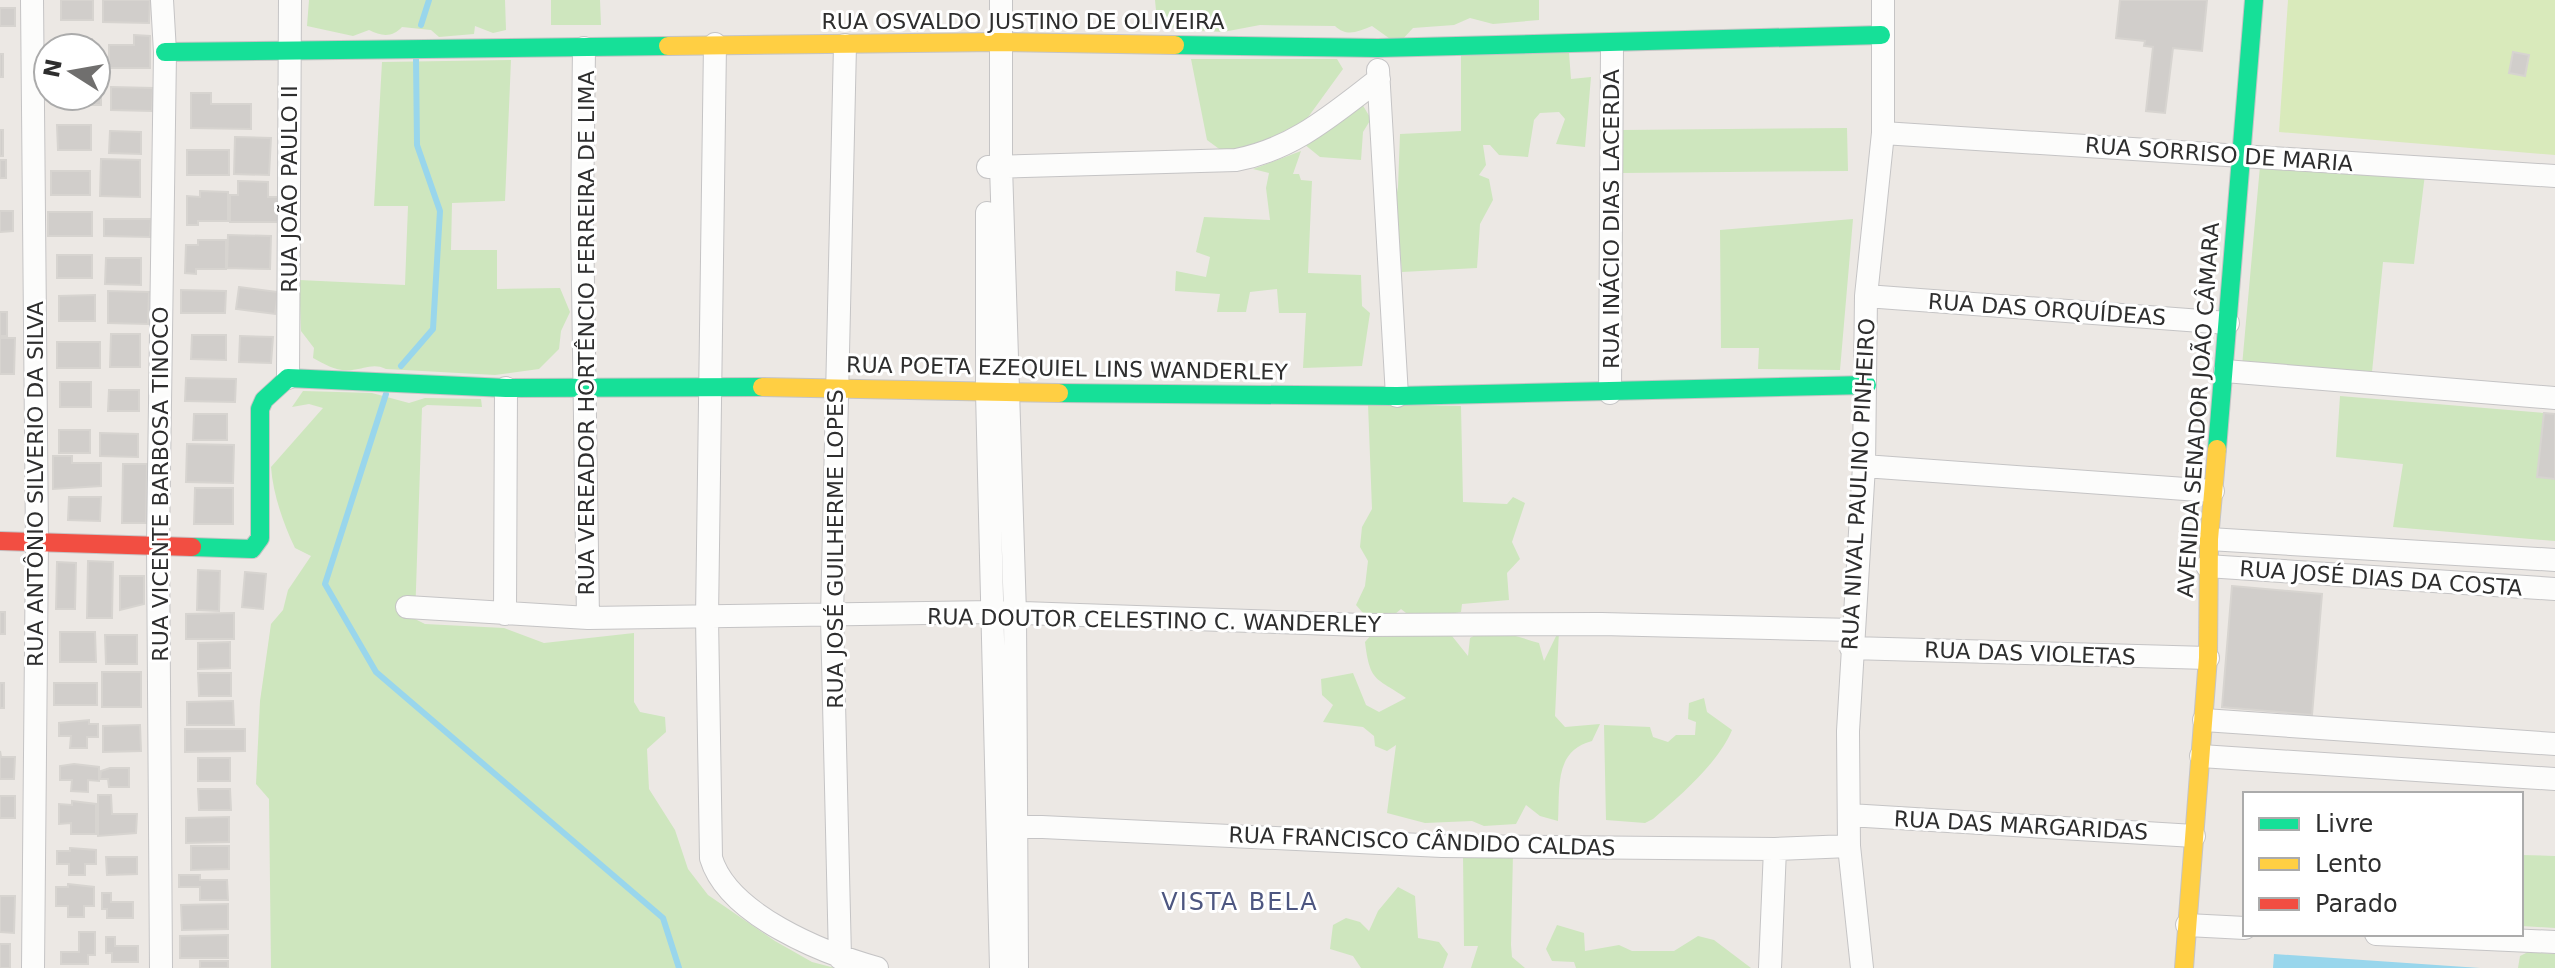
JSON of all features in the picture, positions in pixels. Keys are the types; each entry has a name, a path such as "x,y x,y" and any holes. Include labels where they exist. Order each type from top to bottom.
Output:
{"street":[{"name":"RUA ANTÔNIO SILVERIO DA SILVA","path":"32,0 37,542 33,968"},
{"name":"RUA VICENTE BARBOSA TINOCO","path":"161,968 158,544 165,52 162,0"},
{"path":"276,0 290,36"},
{"name":"RUA JOÃO PAULO II","path":"280,385 290,0"},
{"path":"988,0 992,42 1004,613 1005,825 1001,968"},
{"path":"992,42 1001,0"},
{"name":"RUA NIVAL PAULINO PINHEIRO","path":"1862,968 1849,846 1852,639 1864,466 1866,296 1883,133 1883,0"},
{"name":"AVENIDA SENADOR JOÃO CÂMARA","path":"2184,968 2208,658 2207,566 2254,0"},
{"name":"RUA OSVALDO JUSTINO DE OLIVEIRA","path":"165,52 290,36 584,48 992,42 1378,48 1881,35"},
{"path":"715,44 707,618 708,829 715,874 731,894 763,917 840,958 877,968"},
{"name":"RUA INÁCIO DIAS LACERDA","path":"1610,393 1612,44"},
{"name":"RUA JOSÉ GUILHERME LOPES","path":"840,958 832,617 845,45"},
{"name":"RUA VEREADOR HORTÊNCIO FERREIRA DE LIMA","path":"584,48 582,218 587,387 588,618"},
{"path":"1378,48 1397,396"},
{"path":"994,166 1236,160 1266,154 1294,142 1379,79"},
{"name":"RUA SORRISO DE MARIA","path":"1883,133 2555,176"},
{"name":"RUA DAS ORQUÍDEAS","path":"1866,296 2228,323"},
{"path":"2225,371 2555,398"},
{"path":"0,541 252,549 258,545 260,538 260,409 280,385"},
{"name":"RUA POETA EZEQUIEL LINS WANDERLEY","path":"280,385 506,388 709,386 997,393 1397,396 1867,385"},
{"path":"505,614 506,388"},
{"path":"1864,466 2213,491"},
{"name":"RUA JOSÉ DIAS DA COSTA","path":"2209,539 2555,560"},
{"name":"RUA JOSÉ DIAS DA COSTA","path":"2207,566 2555,589"},
{"name":"RUA DOUTOR CELESTINO C. WANDERLEY","path":"407,607 588,618 1004,613 1362,625 1601,624 1852,639"},
{"name":"RUA DAS VIOLETAS","path":"1852,639 2208,658"},
{"path":"2204,720 2555,744"},
{"path":"2201,756 2555,779"},
{"name":"RUA DAS MARGARIDAS","path":"1849,815 2194,836"},
{"path":"1005,825 1017,968"},
{"name":"RUA FRANCISCO CÂNDIDO CALDAS","path":"1005,825 1442,846 1775,849 1849,846"},
{"path":"1770,968 1775,849"},
{"path":"2187,925 2243,928"},
{"path":"2421,936 2555,942"}],"green space":[{"path":"309,0 505,0 506,30 493,33 475,26 474,34 439,37 431,30 402,27 390,34 382,35 369,30 353,36 307,26"},
{"path":"551,0 600,0 601,25 551,25"},
{"path":"1155,0 1539,0 1539,20 1493,24 1470,18 1454,25 1413,28 1401,41 1393,41 1372,26 1352,32 1335,26 1260,25 1223,32 1177,29 1157,21"},
{"path":"2288,0 2555,0 2555,155 2279,132"},
{"path":"1569,53 1571,79 1591,77 1585,147 1556,144 1565,119 1559,112 1540,113 1534,120 1528,157 1499,155 1490,145 1483,145 1486,165 1479,175 1489,179 1493,200 1480,224 1477,268 1402,272 1398,227 1393,214 1398,187 1400,134 1461,131 1461,54"},
{"path":"1191,59 1337,59 1343,69 1306,120 1245,151 1226,154 1207,140"},
{"path":"511,60 505,201 452,203 451,250 497,250 497,289 560,288 570,312 561,331 559,349 539,369 495,375 377,366 341,370 313,358 314,348 301,331 299,280 405,285 408,206 374,206 382,62"},
{"path":"1362,104 1371,119 1363,132 1361,160 1320,157 1304,144"},
{"path":"1847,128 1848,171 1622,173 1622,130"},
{"path":"1301,151 1293,174 1299,174 1301,180 1312,181 1308,273 1361,275 1362,306 1370,313 1362,366 1303,368 1306,313 1279,313 1277,289 1250,292 1246,312 1217,312 1220,294 1175,291 1176,271 1206,277 1210,257 1196,252 1204,217 1270,220 1266,188 1269,173 1253,169"},
{"path":"2260,166 2425,174 2414,264 2383,262 2372,372 2283,372 2242,366"},
{"path":"1853,219 1840,370 1758,369 1759,348 1721,348 1720,230"},
{"path":"303,391 372,393 409,403 425,398 481,399 482,407 427,405 422,408 415,619 425,624 504,628 544,643 634,633 634,702 640,712 665,717 666,732 647,749 649,789 675,830 688,869 708,895 775,941 812,962 835,968 271,968 269,799 256,784 260,701 271,624 283,610 288,590 311,556 295,548 276,498 271,467 323,408 309,404 292,407"},
{"path":"2340,396 2544,413 2537,477 2555,479 2555,541 2393,527 2403,464 2336,457"},
{"path":"1368,404 1461,406 1463,502 1507,504 1513,497 1525,503 1512,542 1520,559 1507,573 1509,600 1462,604 1461,612 1415,620 1401,609 1388,620 1363,613 1356,605 1365,586 1368,561 1360,547 1362,527 1372,509"},
{"path":"1442,630 1452,636 1468,656 1470,638 1495,632 1539,643 1544,661 1559,630 1555,716 1565,727 1600,724 1592,741 1571,753 1565,762 1560,783 1558,821 1540,816 1526,805 1516,824 1484,826 1472,821 1425,823 1387,813 1396,745 1387,751 1375,746 1374,736 1363,727 1323,722 1333,705 1322,695 1321,679 1353,673 1366,705 1379,712 1406,698 1381,682 1372,672 1365,642 1372,634"},
{"path":"1704,698 1707,712 1732,730 1709,766 1653,819 1645,823 1606,820 1604,725 1650,727 1653,737 1668,742 1676,735 1695,735 1696,722 1688,719 1689,703"},
{"path":"1513,853 1512,957 1525,968 1471,968 1478,946 1464,946 1463,855"},
{"path":"2523,855 2555,856 2555,928 2523,926"},
{"path":"1398,887 1415,896 1418,938 1439,942 1448,954 1443,968 1361,968 1353,956 1330,949 1333,925 1346,918 1360,922 1369,931 1378,911"},
{"path":"1557,925 1584,933 1585,951 1619,945 1632,951 1674,951 1698,936 1714,940 1751,968 1576,968 1574,962 1552,961 1546,949"},
{"path":"2528,952 2555,954 2555,968 2518,968 2520,956"}],"water":[{"path":"2274,954 2480,968 2273,968"}],"building":[{"path":"61,0 93,0 93,20 61,20"},
{"path":"103,0 150,0 149,23 103,22"},
{"path":"2120,0 2207,0 2202,51 2173,48 2165,113 2146,111 2153,47 2144,46 2145,41 2116,38"},
{"path":"0,8 15,8 15,26 0,26"},
{"path":"134,35 150,36 150,68 112,68 112,45 134,45"},
{"path":"2513,52 2529,55 2525,76 2509,73"},
{"path":"0,54 3,54 3,77 0,77"},
{"path":"112,87 153,88 152,111 112,110"},
{"path":"191,93 211,93 211,104 251,104 251,129 191,128"},
{"path":"57,125 91,125 91,150 58,150"},
{"path":"0,130 3,130 3,156 0,156"},
{"path":"110,131 141,132 141,154 109,153"},
{"path":"235,137 271,138 269,175 234,174"},
{"path":"187,150 229,150 229,175 187,175"},
{"path":"101,159 140,160 140,197 100,196"},
{"path":"0,160 6,160 6,178 0,178"},
{"path":"51,171 90,171 90,195 51,195"},
{"path":"238,181 268,182 268,197 279,197 278,222 230,222 230,195 238,195"},
{"path":"200,191 228,192 228,221 198,221 198,225 187,225 187,196 200,197"},
{"path":"0,211 13,211 13,231 0,232"},
{"path":"48,212 92,212 92,236 48,236"},
{"path":"104,219 151,219 150,237 104,236"},
{"path":"228,235 271,236 270,269 227,268"},
{"path":"198,240 226,240 226,269 196,269 196,274 185,273 186,245 198,245"},
{"path":"57,255 92,255 92,278 57,278"},
{"path":"106,258 141,258 141,285 105,284"},
{"path":"239,287 278,292 275,314 236,309"},
{"path":"181,290 226,291 225,313 181,313"},
{"path":"108,291 149,292 148,324 108,323"},
{"path":"95,295 95,321 59,321 59,296"},
{"path":"0,312 7,312 7,336 0,336"},
{"path":"111,334 140,334 140,367 110,367"},
{"path":"192,335 226,335 226,360 191,359"},
{"path":"240,336 273,337 271,363 239,362"},
{"path":"0,338 15,338 14,374 0,374"},
{"path":"57,342 100,342 100,368 57,368"},
{"path":"186,378 236,379 235,402 185,401"},
{"path":"60,382 91,382 91,407 60,407"},
{"path":"109,390 139,390 139,411 108,411"},
{"path":"2544,413 2555,414 2555,479 2537,477"},
{"path":"194,414 227,414 227,440 193,440"},
{"path":"59,430 90,430 90,453 59,453"},
{"path":"100,433 138,434 138,457 100,456"},
{"path":"187,444 234,445 233,483 186,482"},
{"path":"53,456 72,456 72,463 101,463 101,486 53,489"},
{"path":"123,464 147,464 146,523 122,523"},
{"path":"195,488 233,488 233,524 194,524"},
{"path":"69,497 101,497 100,521 68,520"},
{"path":"88,561 113,562 112,618 87,618"},
{"path":"57,562 76,563 75,609 56,609"},
{"path":"198,570 220,571 219,611 197,610"},
{"path":"245,572 266,574 263,609 242,607"},
{"path":"120,576 144,576 144,604 120,610"},
{"path":"2232,586 2322,594 2312,715 2222,707"},
{"path":"0,612 5,612 5,634 0,634"},
{"path":"234,613 234,639 186,639 186,614"},
{"path":"60,632 95,632 96,662 60,662"},
{"path":"105,635 137,635 137,664 106,664"},
{"path":"230,642 230,668 198,669 198,643"},
{"path":"102,672 141,672 141,707 102,707"},
{"path":"198,673 231,673 231,696 199,696"},
{"path":"0,683 4,683 4,708 0,708"},
{"path":"54,683 97,683 97,705 54,705"},
{"path":"233,701 234,725 187,725 187,702"},
{"path":"89,720 89,724 98,724 98,737 87,737 87,748 70,748 71,736 59,736 59,723"},
{"path":"140,725 141,751 103,752 103,726"},
{"path":"185,729 245,729 245,751 185,752"},
{"path":"0,751 1,757 15,757 14,779 0,779"},
{"path":"198,758 230,758 230,781 198,781"},
{"path":"60,766 99,767 99,781 88,780 88,792 71,791 72,780 60,780"},
{"path":"129,768 129,787 109,787 108,779 100,779 101,771"},
{"path":"198,789 230,789 231,810 199,810"},
{"path":"98,795 111,795 112,814 137,814 136,833 98,836"},
{"path":"0,796 15,796 15,818 0,818"},
{"path":"72,801 96,804 96,834 71,834 71,823 59,824 59,804 72,805"},
{"path":"229,817 229,842 186,843 186,818"},
{"path":"191,846 229,846 229,869 191,870"},
{"path":"70,848 96,850 96,864 85,864 85,875 69,875 69,864 57,864 57,851 70,851"},
{"path":"106,857 137,857 137,874 107,875"},
{"path":"179,875 200,875 200,880 227,880 228,900 200,900 200,887 179,887"},
{"path":"68,884 94,887 94,906 84,906 84,917 68,917 68,906 56,906 56,887 68,887"},
{"path":"102,893 111,893 111,902 133,902 133,918 107,918 107,909 102,909"},
{"path":"0,896 15,896 14,933 0,932"},
{"path":"228,904 228,929 182,930 181,905"},
{"path":"79,932 95,932 95,955 88,955 88,964 61,964 61,952 79,952"},
{"path":"228,935 228,958 180,958 180,936"},
{"path":"106,937 115,937 115,946 138,946 138,962 112,962 112,953 106,953"},
{"path":"0,944 10,944 10,968 0,968"},
{"path":"200,961 228,961 228,968 200,968"}],"waterway":[{"path":"421,25 429,0"},
{"path":"401,366 433,329 440,211 417,145 416,58"},
{"path":"386,394 325,584 376,672 663,918 679,968"}],"traffic: fast":[{"path":"2217,449 2254,0"},
{"path":"1175,45 1378,48 1881,35"},
{"path":"165,52 668,46"},
{"path":"192,547 252,549 260,538 260,409 264,400 288,378 506,388 762,387"},
{"path":"1059,393 1397,396 1867,385"}],"traffic: slow":[{"path":"668,46 998,42 1175,45"},
{"path":"762,387 1059,393"},
{"path":"2184,968 2208,658 2209,539 2217,449"}],"traffic: jam":[{"path":"0,541 192,547"}],"district":[{"name":"VISTA BELA","path":"1240,902"}]}
